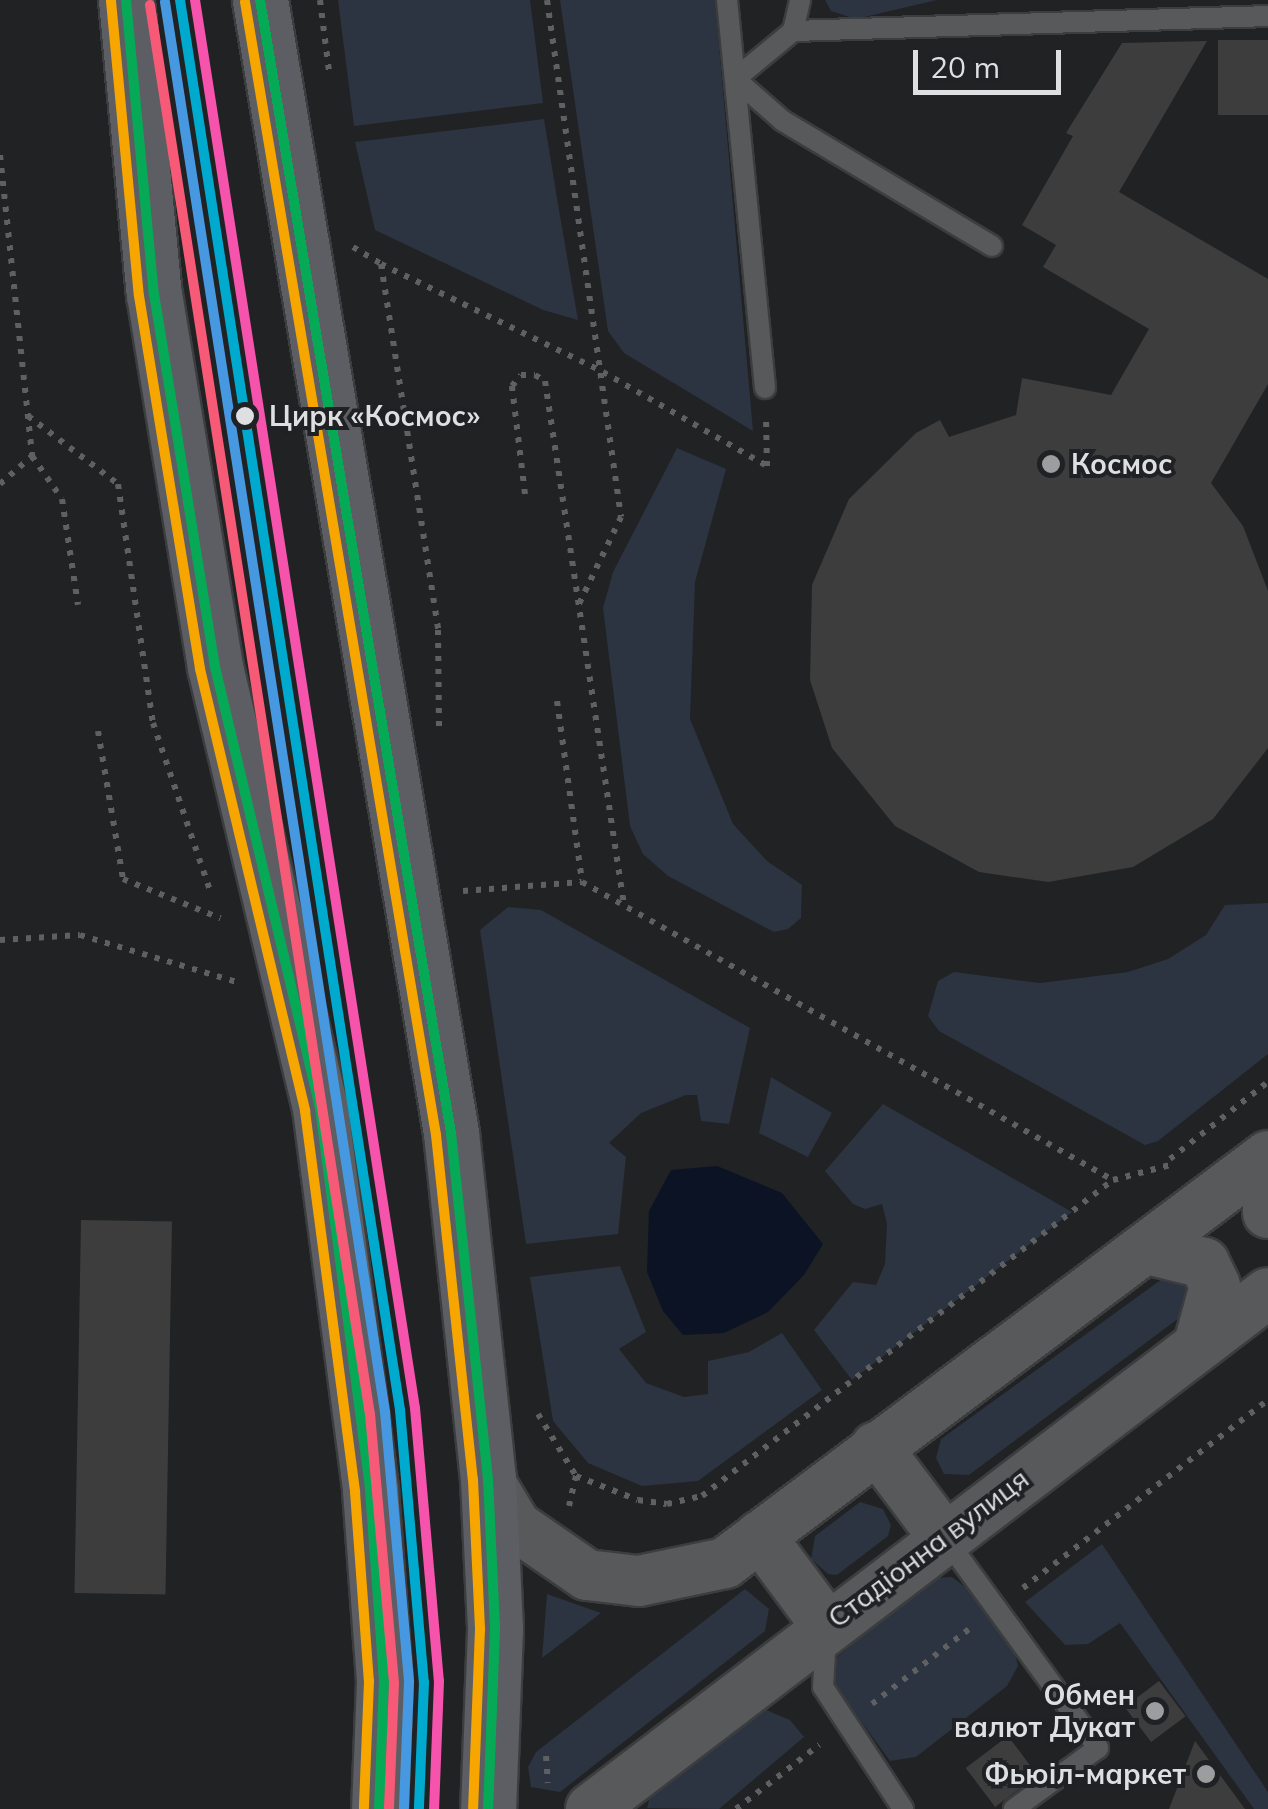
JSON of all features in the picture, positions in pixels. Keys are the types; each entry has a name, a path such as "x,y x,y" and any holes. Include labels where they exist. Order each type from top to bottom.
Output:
{"main road":[{"path":"126,0 154,294 216,667 320,1108 370,1490 384,1681 379,1809"},
{"path":"260,0 451,1133 488,1479 495,1629 488,1809"}],"street":[{"path":"488,1479 516,1526 586,1575 638,1581 742,1550 1268,1156"},
{"path":"1268,1177 1268,1213"},
{"path":"1148,1248 1204,1263 1216,1286 1199,1344"},
{"name":"Стадіонна вулиця","path":"592,1809 826,1625 1268,1293"},
{"path":"876,1447 944,1536"},
{"path":"742,1550 826,1625"}],"lane":[{"path":"728,0 765,388"},
{"path":"735,79 793,31 800,0"},
{"path":"793,31 1268,16"},
{"path":"735,79 783,121 992,246"},
{"path":"944,1536 1098,1748 1014,1809"},
{"path":"826,1625 823,1687 903,1809"}],"path":[{"path":"320,0 330,76"},
{"path":"546,0 603,372 621,518 578,607"},
{"path":"0,155 32,456 62,499 78,606"},
{"path":"350,227 352,246 381,264 603,372 767,466 765,388"},
{"path":"381,264 438,630 440,741"},
{"path":"525,494 512,386 521,375 535,374 545,381 624,906"},
{"path":"28,416 118,484 154,724 225,934"},
{"path":"0,484 32,456"},
{"path":"558,702 582,882"},
{"path":"98,731 123,880 220,918"},
{"path":"460,872 466,910"},
{"path":"464,891 582,882 1113,1180"},
{"path":"0,940 80,935 245,985 238,968"},
{"path":"536,1402 557,1454 576,1476 638,1500 666,1504 702,1496 1113,1180 1170,1160 1268,1082"},
{"path":"1170,1160 1205,1203"}],"shaded area":[{"path":"338,0 530,0 543,103 354,126"},
{"path":"560,0 715,0 753,431 624,353 608,331"},
{"path":"825,0 937,0 856,19 831,11"},
{"path":"544,119 578,320 543,310 375,230 355,142"},
{"path":"677,448 726,469 695,582 690,719 733,824 767,861 802,885 801,918 788,929 774,932 668,876 643,854 630,826 603,608 613,572"},
{"path":"1268,903 1268,1054 1158,1141 1145,1145 939,1031 928,1016 938,981 954,972 1040,983 1128,972 1168,959 1206,935 1225,905"},
{"path":"508,907 541,910 750,1028 729,1124 701,1121 697,1095 686,1095 641,1113 609,1143 626,1157 618,1234 526,1244 480,930"},
{"path":"771,1077 832,1113 808,1157 759,1133"},
{"path":"883,1104 1072,1212 852,1380 814,1330 853,1282 876,1285 885,1264 887,1224 882,1204 865,1209 853,1204 825,1171"},
{"path":"717,1166 782,1193 823,1244 804,1275 768,1312 724,1333 683,1335 663,1311 647,1272 649,1211 671,1170"},
{"path":"620,1266 646,1332 619,1349 646,1383 684,1397 708,1394 708,1361 749,1352 782,1333 822,1390 698,1481 642,1486 588,1463 553,1421 530,1277"},
{"path":"1174,1276 1191,1285 1191,1304 1179,1318 969,1475 944,1474 936,1458 941,1439 1162,1279"},
{"path":"860,1502 883,1509 891,1525 888,1536 837,1575 828,1574 811,1559 815,1536"},
{"path":"1102,1544 1268,1792 1268,1809 1254,1809 1120,1623 1088,1644 1065,1645 1025,1602"},
{"path":"952,1577 981,1599 1013,1645 1018,1666 1007,1686 916,1757 890,1761 830,1679 830,1663 933,1578"},
{"path":"745,1589 769,1609 765,1631 560,1792 531,1787 528,1767 536,1752"},
{"path":"547,1594 601,1613 542,1658"},
{"path":"764,1709 790,1720 804,1737 719,1809 647,1808 650,1796"}],"building":[{"path":"1218,40 1268,40 1268,115 1218,115"},
{"name":"Космос","path":"1207,41 1119,192 1268,279 1268,384 1211,483 1243,526 1268,591 1268,748 1213,819 1133,867 1048,882 979,872 895,826 832,748 810,680 812,585 849,499 916,433 940,420 949,437 1016,415 1022,378 1111,395 1149,329 1043,267 1056,245 1022,225 1073,136 1066,133 1122,43"},
{"path":"81,1220 172,1222 165,1595 74,1593"},
{"name":"Обмен валют Дукат","path":"1159,1681 1185,1716 1151,1742 1125,1707"},
{"path":"1008,1736 1037,1775 995,1807 966,1768"},
{"name":"Фьюіл-маркет","path":"1195,1741 1245,1809 1169,1809"}],"transit line":[{"path":"126,0 154,294 215,667 320,1108 370,1490 384,1681 379,1809"},
{"path":"180,0 400,1410 424,1682 419,1809"},
{"path":"195,0 415,1408 439,1681 434,1809"},
{"path":"260,0 451,1133 488,1479 495,1629 488,1809"},
{"path":"111,1 139,296 200,669 305,1111 355,1492 369,1681 364,1808"},
{"path":"165,2 385,1412 409,1682 404,1808"},
{"path":"245,2 436,1135 473,1480 480,1629 473,1808"},
{"path":"150,5 370,1414 394,1683 389,1808"}],"place":[{"name":"Цирк «Космос»","path":"245,416"},
{"name":"Космос","path":"1051,464"},
{"name":"Обмен валют Дукат","path":"1155,1711"},
{"name":"Фьюіл-маркет","path":"1206,1774"}]}
